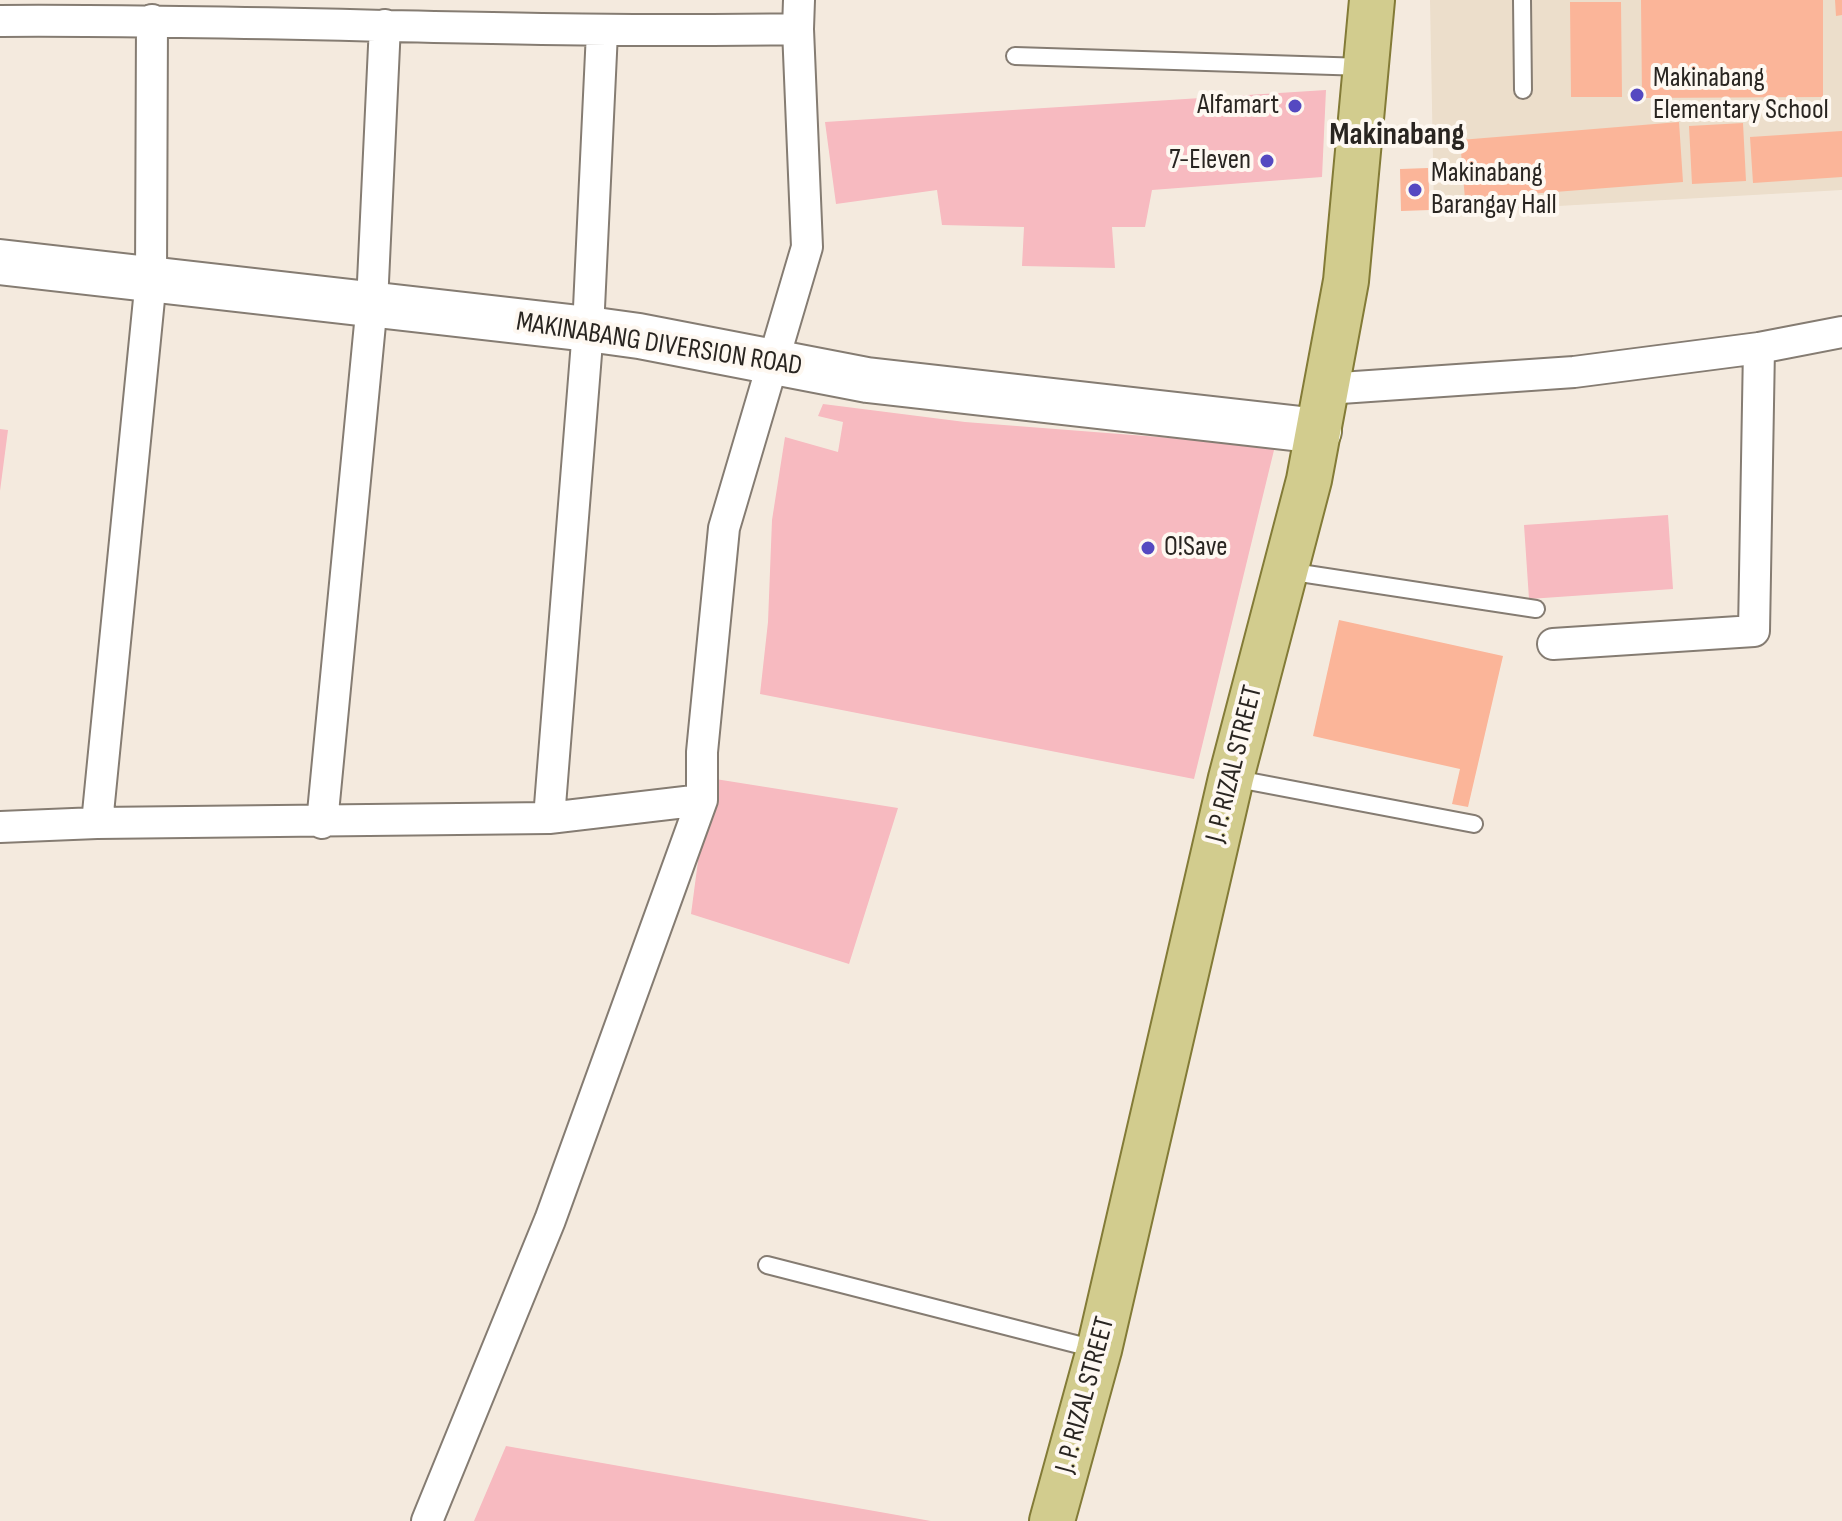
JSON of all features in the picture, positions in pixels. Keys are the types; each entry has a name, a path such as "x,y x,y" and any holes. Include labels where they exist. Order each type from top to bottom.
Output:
{"main road":[{"name":"J. P. RIZAL STREET","path":"1052,1521 1099,1350 1231,778 1285,571 1322,410 1346,281 1372,0"}],"street":[{"path":"0,21 152,20 602,32 799,14 807,247 724,528 702,752 702,800 550,1220 427,1521"},
{"path":"97,823 151,279 152,20"},
{"path":"322,823 372,303 385,25"},
{"path":"549,818 588,329 602,32"},
{"name":"MAKINABANG DIVERSION ROAD","path":"0,262 588,329 867,380 1322,410"},
{"path":"1322,410 1759,348 1842,332"},
{"path":"1553,644 1754,631 1759,348"},
{"path":"0,827 97,823 322,823 549,818 702,800"}],"lane":[{"path":"1522,0 1523,90"},
{"path":"1015,56 1367,67"},
{"path":"1285,571 1536,609"},
{"path":"1231,778 1474,824"},
{"path":"767,1265 1099,1350"}],"shaded area":[{"name":"Makinabang Elementary School","path":"1430,0 1842,0 1842,190 1434,213"},
{"path":"1326,90 1322,177 1152,190 1145,227 1112,227 1115,268 1022,266 1024,227 942,225 937,190 836,204 825,122"},
{"path":"823,404 965,422 1275,446 1194,779 760,694 768,622 772,520 785,437 838,452 843,422 818,416"},
{"path":"0,429 8,430 0,491"},
{"path":"1668,515 1673,589 1529,599 1524,525"},
{"path":"709,778 898,808 849,964 691,914"},
{"path":"506,1446 931,1521 474,1521"}],"building":[{"path":"1641,0 1823,0 1823,97 1642,98"},
{"path":"1835,0 1842,0 1842,15 1836,16"},
{"path":"1570,2 1621,2 1622,97 1571,97"},
{"path":"1679,122 1683,182 1465,199 1460,140"},
{"path":"1743,123 1746,181 1692,184 1689,126"},
{"path":"1842,131 1842,177 1753,183 1750,137"},
{"name":"Makinabang Barangay Hall","path":"1428,168 1430,210 1401,211 1400,169"},
{"path":"1339,620 1503,656 1468,807 1452,804 1460,769 1313,736"}],"place":[{"name":"Makinabang Elementary School","path":"1637,95"},
{"name":"Alfamart","path":"1295,106"},
{"name":"7-Eleven","path":"1267,161"},
{"name":"Makinabang Barangay Hall","path":"1415,190"},
{"name":"O!Save","path":"1148,548"}],"district":[{"name":"Makinabang","path":"1397,136"}]}
